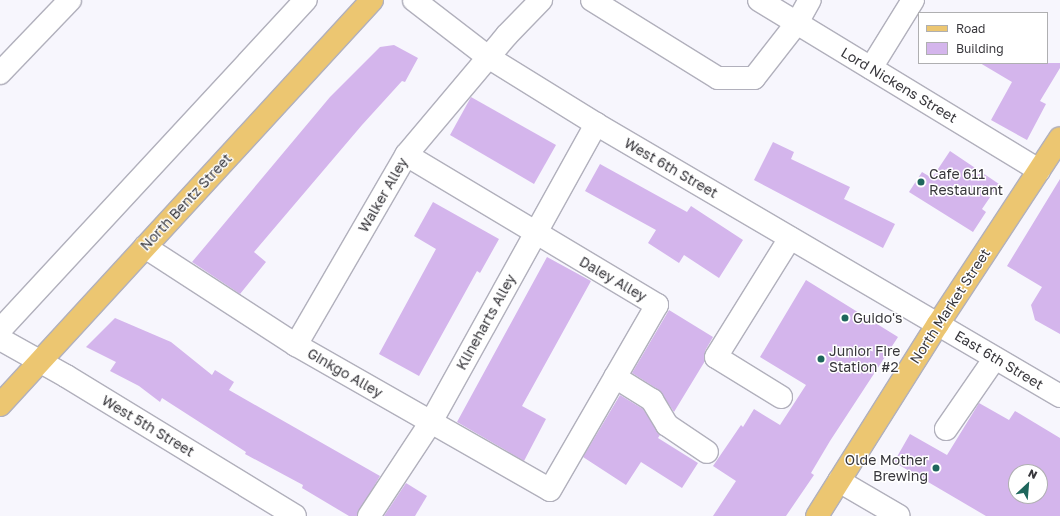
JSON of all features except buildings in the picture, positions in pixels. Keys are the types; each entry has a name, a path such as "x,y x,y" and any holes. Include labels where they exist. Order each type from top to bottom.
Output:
{"main road":[{"name":"North Bentz Street","path":"0,405 372,0"},
{"name":"North Market Street","path":"817,516 938,324 1039,170 1057,148"}],"street":[{"path":"0,73 70,0"},
{"path":"0,330 306,0"},
{"name":"West 6th Street","path":"414,0 488,57 596,124 938,324"},
{"name":"Walker Alley","path":"296,345 406,155 488,57 541,0"},
{"path":"592,0 718,78 754,78 796,23 810,0"},
{"name":"Lord Nickens Street","path":"759,0 1039,170"},
{"path":"871,68 913,0"},
{"name":"Klineharts Alley","path":"369,516 431,422 596,124"},
{"name":"Daley Alley","path":"406,155 657,305 550,490"},
{"path":"781,397 716,357 790,238"},
{"name":"Ginkgo Alley","path":"145,247 296,345 550,490"},
{"name":"East 6th Street","path":"938,324 1060,396"},
{"name":"West 5th Street","path":"0,339 295,516"},
{"path":"946,429 995,358"},
{"path":"616,377 652,400 667,425 707,452"},
{"path":"839,481 899,516"}],"place":[{"name":"Cafe 611 Restaurant","path":"921,182"},
{"name":"Guido's","path":"845,318"},
{"name":"Junior Fire Station #2","path":"821,359"},
{"name":"Olde Mother Brewing","path":"936,468"}]}
